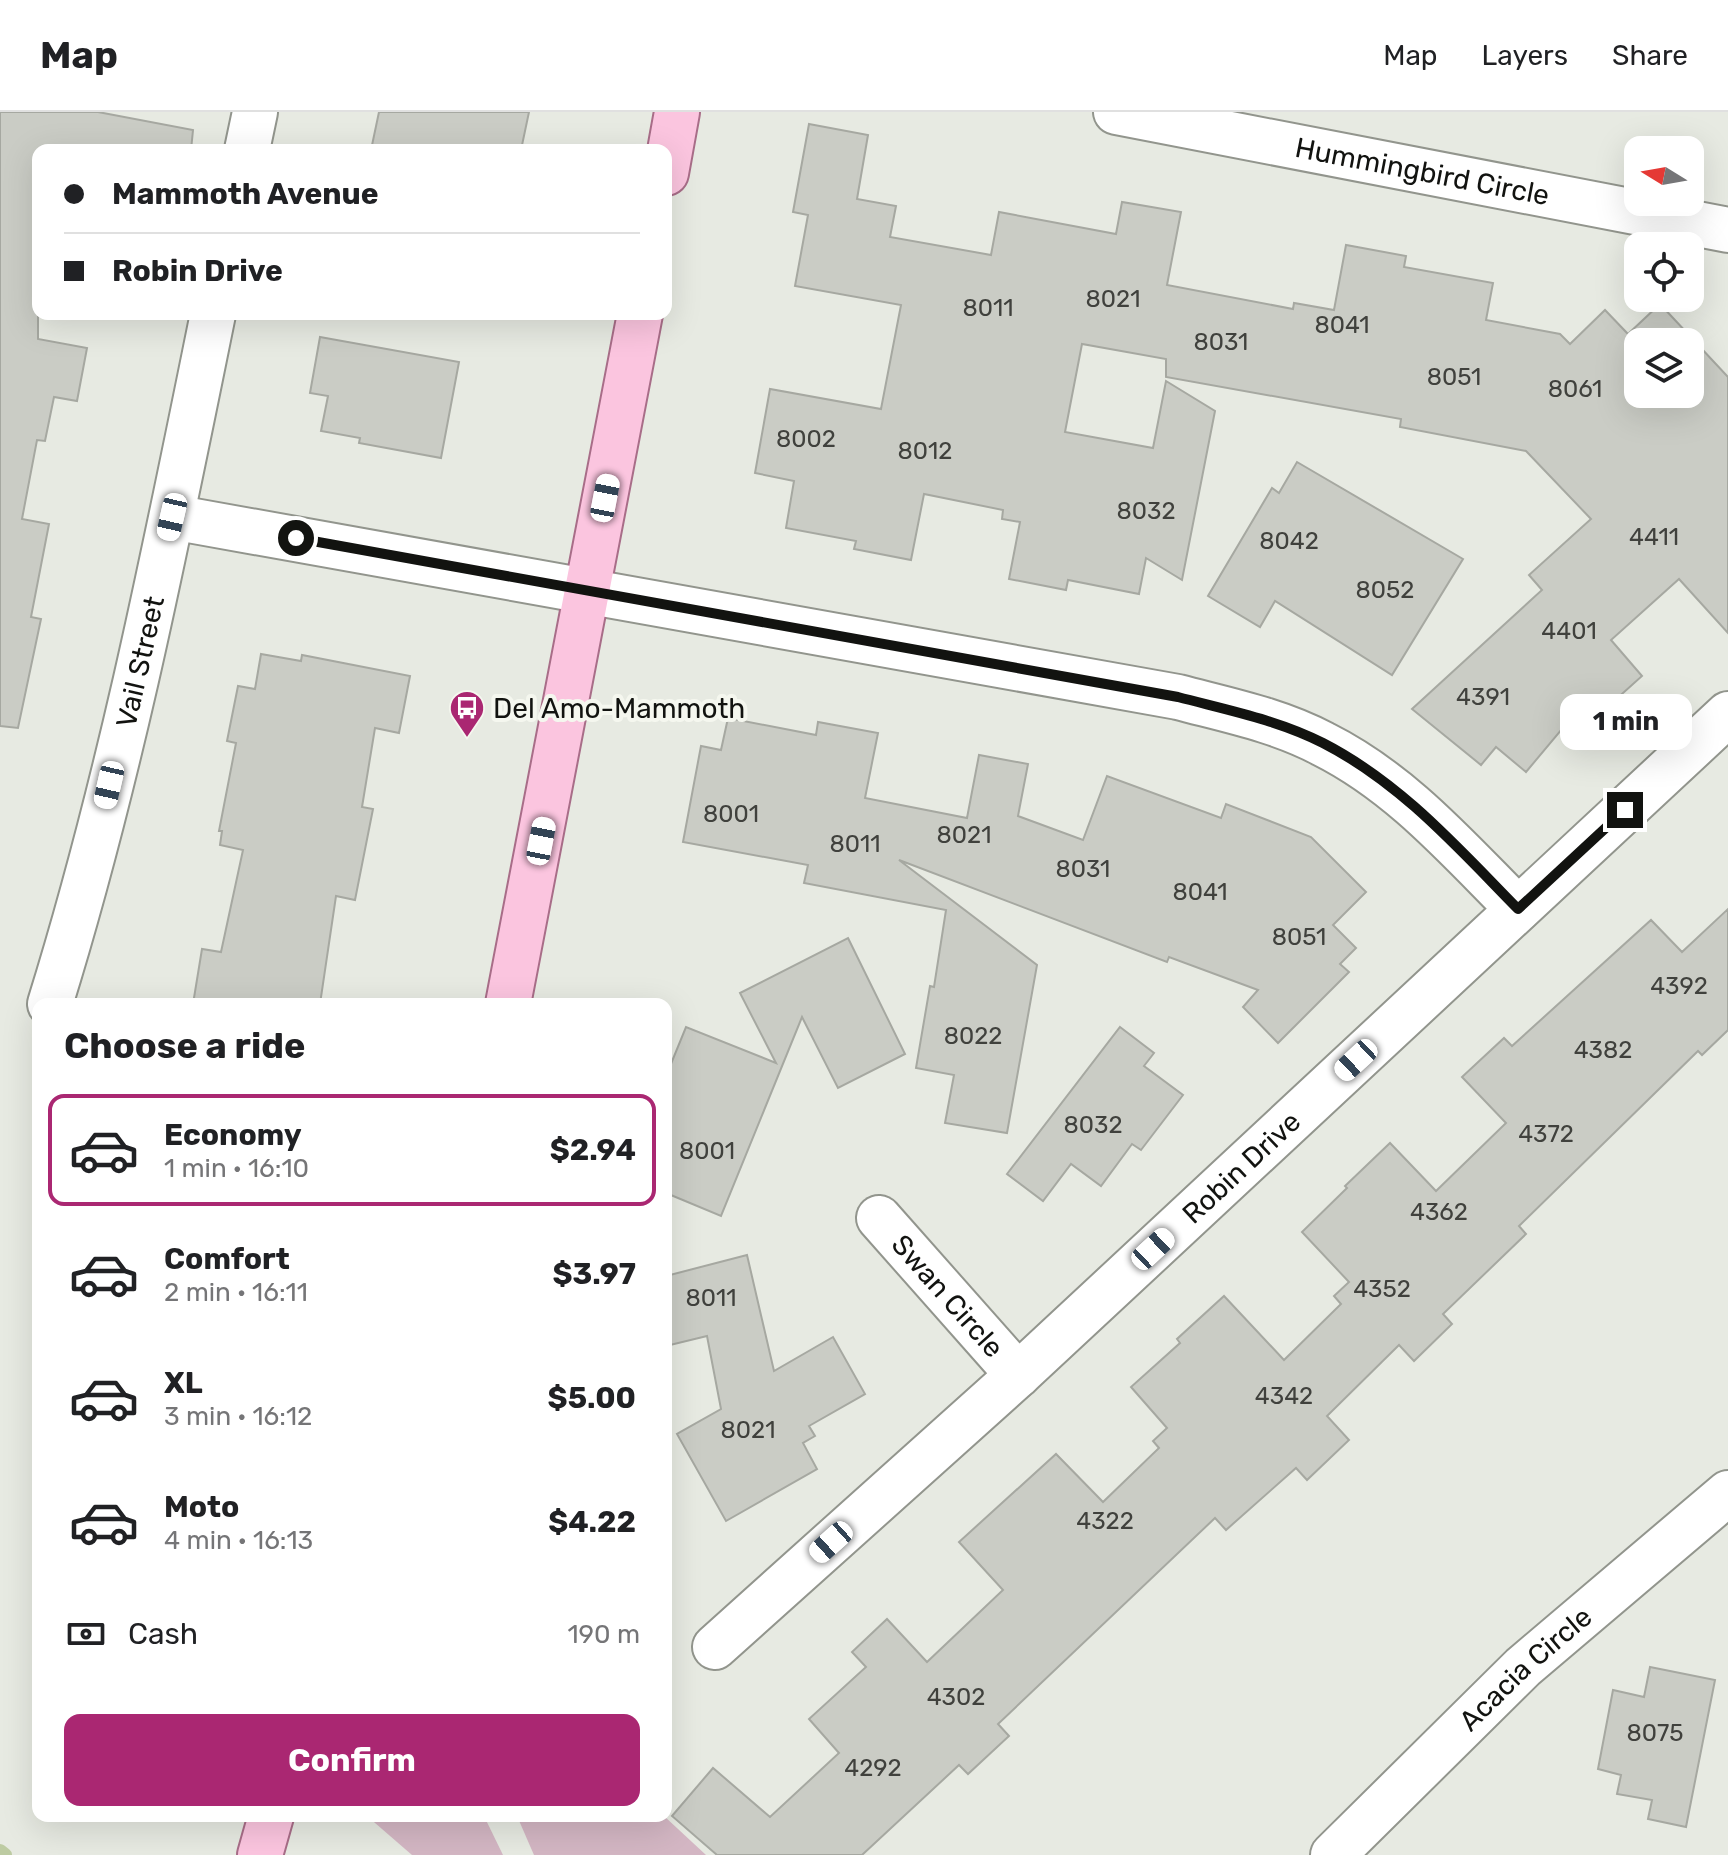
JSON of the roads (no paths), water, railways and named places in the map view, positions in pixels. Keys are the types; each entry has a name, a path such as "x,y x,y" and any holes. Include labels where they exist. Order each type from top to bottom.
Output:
{"main road":[{"path":"671,144 677,112"},
{"path":"509,998 639,320"},
{"path":"260,1855 269,1822"}],"street":[{"path":"248,144 255,112"},
{"name":"Hummingbird Circle","path":"1116,112 1728,230"},
{"name":"Vail Street","path":"52,998 81,905 172,517 212,320"},
{"path":"172,517 1178,697 1254,717 1321,742 1371,771 1417,806 1518,909"},
{"name":"Robin Drive","path":"715,1647 1018,1375 1728,714"},
{"name":"Swan Circle","path":"879,1218 1018,1375"},
{"name":"Acacia Circle","path":"1333,1855 1523,1667 1728,1493"}],"waterway":[{"path":"0,1851 5,1855"}],"place":[{"name":"Del Amo-Mammoth","path":"467,739"}]}
